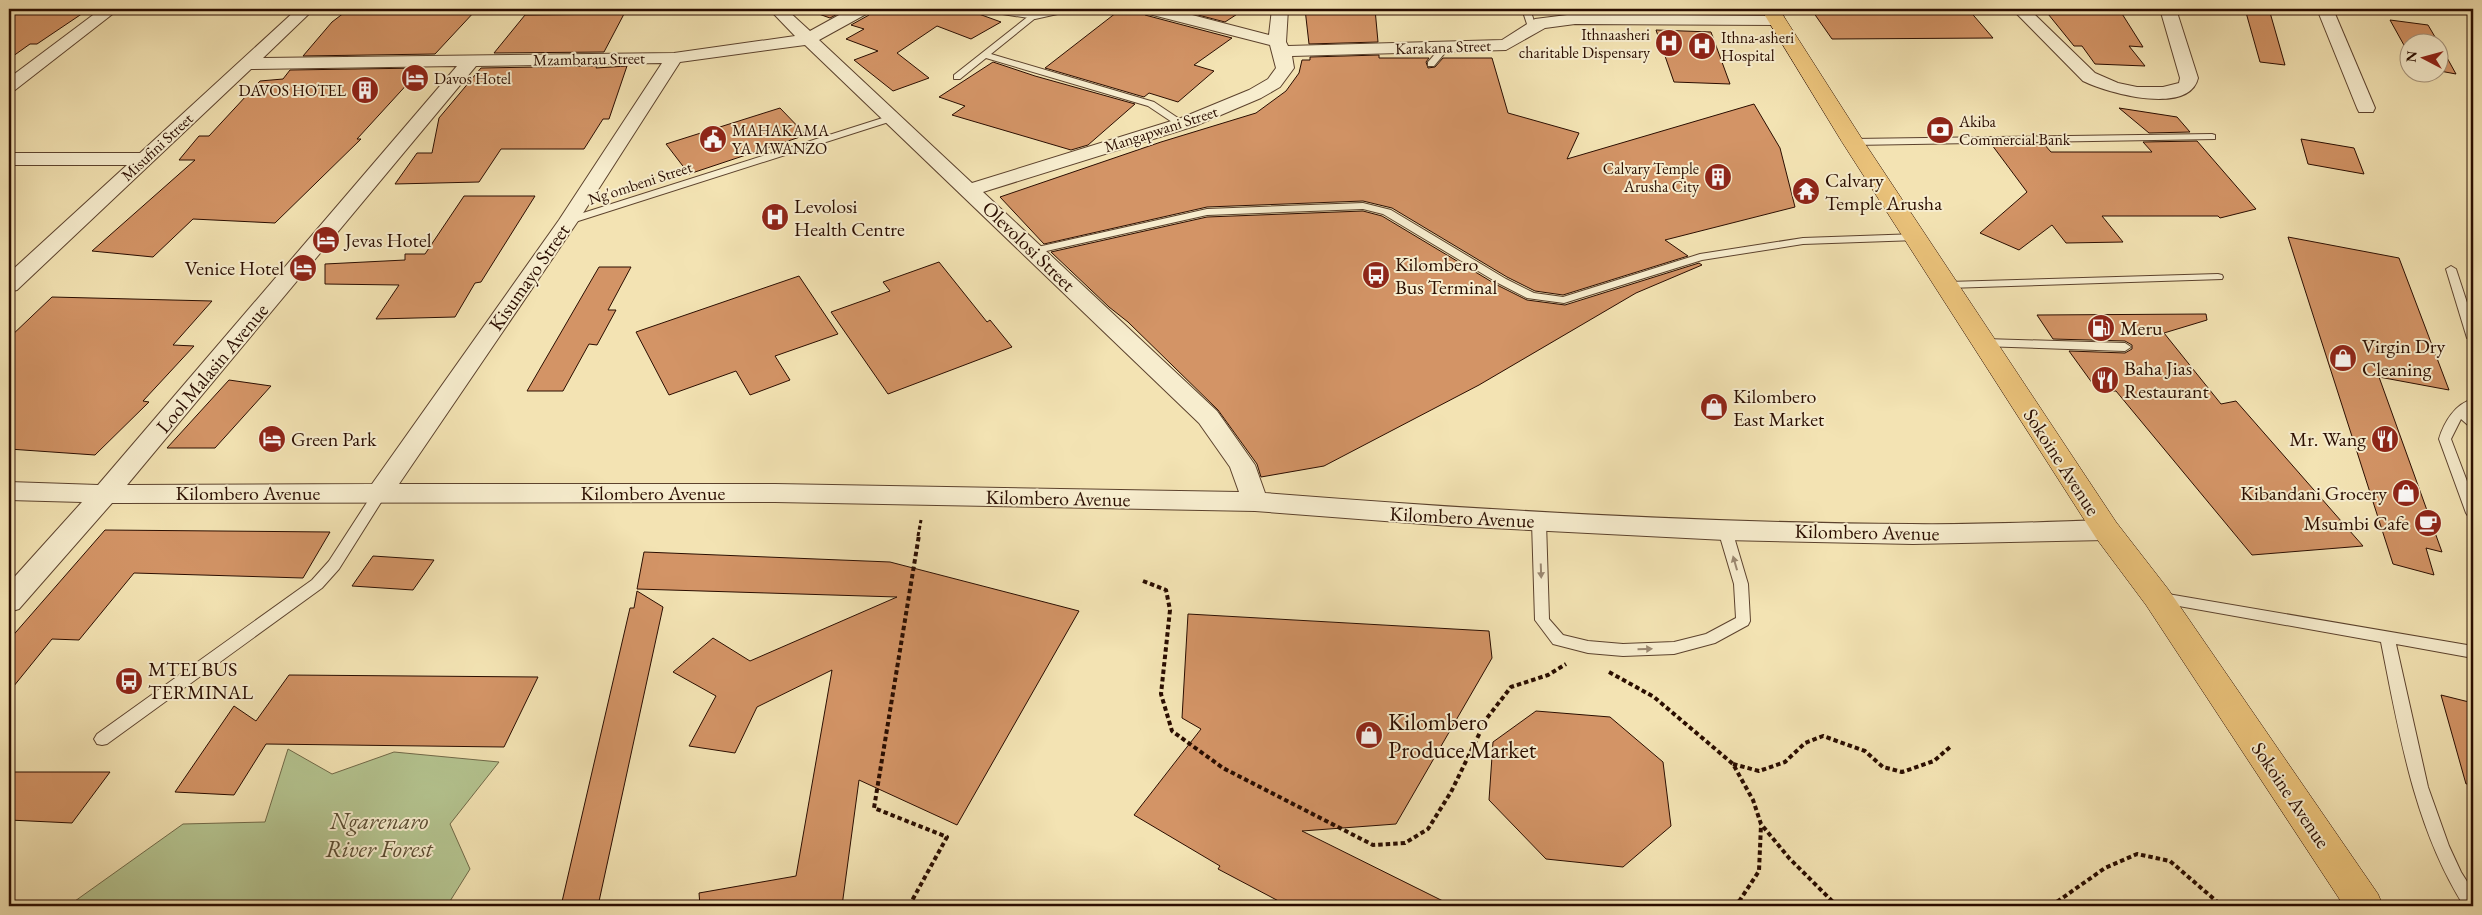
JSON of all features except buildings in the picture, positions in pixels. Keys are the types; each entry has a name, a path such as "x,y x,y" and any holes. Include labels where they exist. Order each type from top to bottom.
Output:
{"main road":[{"name":"Sokoine Avenue","path":"1774,14 1853,142 2106,530 2157,597 2365,906"}],"street":[{"path":"9,86 111,9"},
{"name":"Misufini Street","path":"9,285 306,9"},
{"name":"Olevolosi Street","path":"777,9 1208,417 1242,464 1255,502"},
{"name":"Mzambarau Street","path":"247,64 674,58 808,40 862,9"},
{"path":"1002,9 1034,14 1056,9"},
{"path":"1151,9 1280,46"},
{"name":"Mangapwani Street","path":"970,190 1181,124 1222,109 1274,83 1285,68 1280,46 1280,9"},
{"path":"2020,9 2089,77 2102,85 2141,92 2179,90 2187,86 2189,78 2168,9"},
{"path":"2325,9 2366,108"},
{"name":"Karakana Street","path":"1280,46 1445,48 1506,45 1541,23 1639,14 1774,14"},
{"name":"Kisumayo Street","path":"380,492 568,221 674,58"},
{"name":"Lool Malasin Avenue","path":"9,601 106,494 470,62"},
{"path":"9,158 144,159"},
{"name":"Kilombero Avenue","path":"9,491 106,494 380,492 755,493 1255,502 1539,522 1725,530 1913,534 2106,530"}],"lane":[{"path":"1526,9 1532,27"},
{"path":"957,78 1034,14"},
{"path":"1431,64 1445,48"},
{"path":"985,55 1150,104 1181,124"},
{"name":"Ng'ombeni Street","path":"568,221 892,118"},
{"path":"1853,142 2212,137"},
{"path":"1033,250 1207,212 1363,206 1387,212 1502,281 1531,296 1564,300 1700,257 1803,241 1916,237"},
{"path":"2451,269 2473,338"},
{"path":"1948,285 2218,277"},
{"path":"1985,343 2125,347"},
{"path":"2473,403 2460,410 2447,429 2445,439 2473,513"},
{"path":"2460,410 2473,423"},
{"path":"102,738 317,584 334,565 380,492"},
{"path":"1539,522 1542,620 1558,640 1588,647 1623,650 1674,648 1710,639 1743,621 1741,584 1725,530"},
{"path":"2157,597 2473,652"},
{"path":"2387,637 2405,721 2429,813 2453,874 2473,906"}],"path":[{"path":"909,906 947,837 874,808 924,496"},
{"path":"1143,581 1166,590 1170,610 1162,694 1172,731 1223,768 1373,844 1405,843 1428,829 1451,792 1487,718 1511,687 1548,675 1588,647"},
{"path":"1577,656 1654,697 1733,764 1753,800 1761,824 1759,871 1740,900 1733,906"},
{"path":"1733,764 1759,771 1785,762 1804,743 1823,736 1865,751 1883,767 1902,772 1934,761 1950,746"},
{"path":"1761,824 1789,858 1836,906"},
{"path":"2051,906 2105,868 2137,854 2170,862 2222,906"}],"green space":[{"name":"Ngarenaro River Forest","path":"288,749 332,774 394,752 499,762 450,824 470,869 447,906 68,906 183,824 265,822"}],"railway":[{"path":"2469,9 2473,16"}],"place":[{"name":"Ithnaasheri charitable Dispensary","path":"1669,43"},
{"name":"Ithna-asheri Hospital","path":"1702,46"},
{"name":"Davos Hotel","path":"415,78"},
{"name":"DAVOS HOTEL","path":"365,90"},
{"name":"Akiba Commercial Bank","path":"1940,130"},
{"name":"MAHAKAMA YA MWANZO","path":"713,139"},
{"name":"Calvary Temple Arusha City","path":"1718,177"},
{"name":"Calvary Temple Arusha","path":"1806,191"},
{"name":"Levolosi Health Centre","path":"775,217"},
{"name":"Jevas Hotel","path":"326,240"},
{"name":"Venice Hotel","path":"303,268"},
{"name":"Kilombero Bus Terminal","path":"1376,275"},
{"name":"Meru","path":"2101,328"},
{"name":"Virgin Dry Cleaning","path":"2343,358"},
{"name":"Baha Jias Restaurant","path":"2105,380"},
{"name":"Kilombero East Market","path":"1714,407"},
{"name":"Green Park","path":"272,439"},
{"name":"Mr. Wang","path":"2385,439"},
{"name":"Kibandani Grocery","path":"2406,493"},
{"name":"Msumbi Cafe","path":"2428,523"},
{"name":"MTEI BUS TERMINAL","path":"129,681"},
{"name":"Kilombero Produce Market","path":"1369,735"}]}
